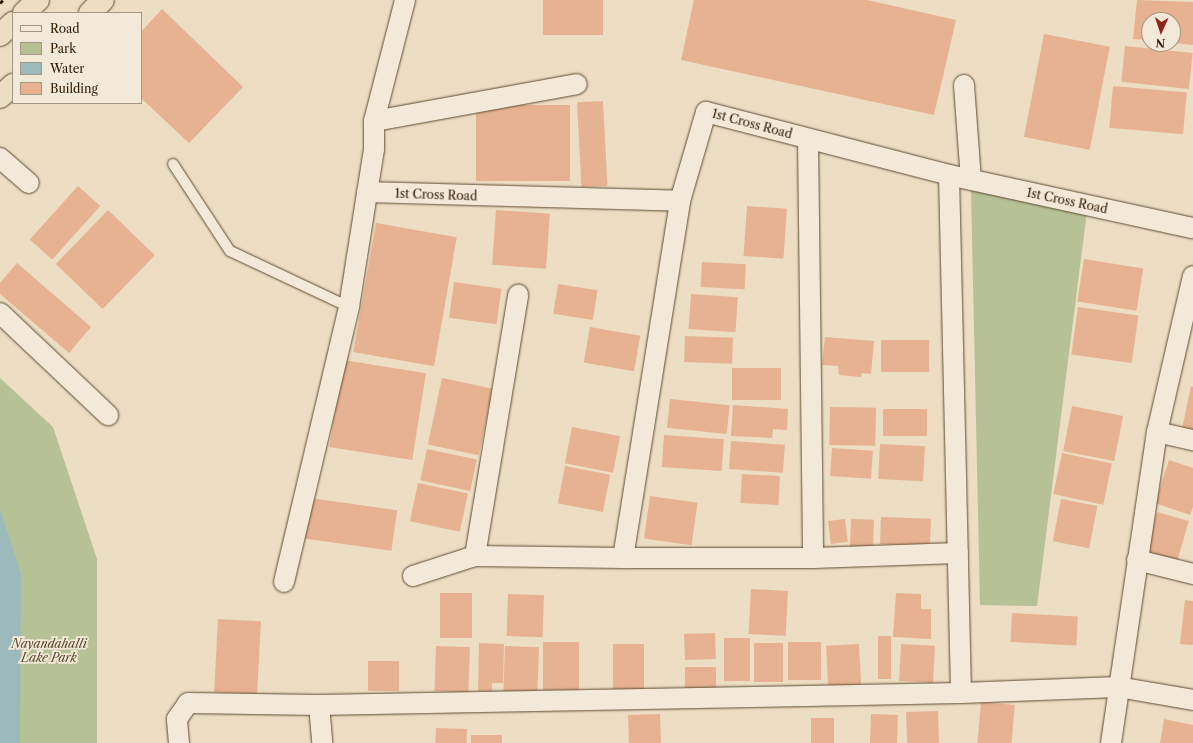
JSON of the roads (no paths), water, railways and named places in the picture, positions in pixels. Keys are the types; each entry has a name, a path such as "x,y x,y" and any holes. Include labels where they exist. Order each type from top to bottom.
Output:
{"highway":[{"path":"25,12 38,0"},
{"path":"91,12 104,0"},
{"path":"0,35 12,24"},
{"path":"0,97 12,86"}],"street":[{"path":"284,582 349,307 374,149 374,121 405,0"},
{"path":"374,121 577,84"},
{"path":"964,85 971,180"},
{"name":"1st Cross Road","path":"367,192 680,201 706,112 949,175 1193,228"},
{"path":"808,139 813,558"},
{"path":"0,158 30,183"},
{"path":"949,175 961,693"},
{"path":"623,558 680,201"},
{"path":"1111,743 1118,686 1157,432 1189,305 1193,276"},
{"path":"475,556 518,294"},
{"path":"0,312 108,415"},
{"path":"1157,432 1193,440"},
{"path":"413,576 475,556 813,558 958,553"},
{"path":"1137,560 1193,574"},
{"path":"179,743 177,719 188,704 319,705 961,693 1118,686 1193,700"},
{"path":"319,705 322,743"}],"lane":[{"path":"173,164 230,251 349,307"}],"water":[{"path":"0,509 21,574 20,743 0,743"}],"railway":[{"path":"0,3 3,0"}],"park label":[{"name":"Nayandahalli Lake Park","path":"49,651"}]}
